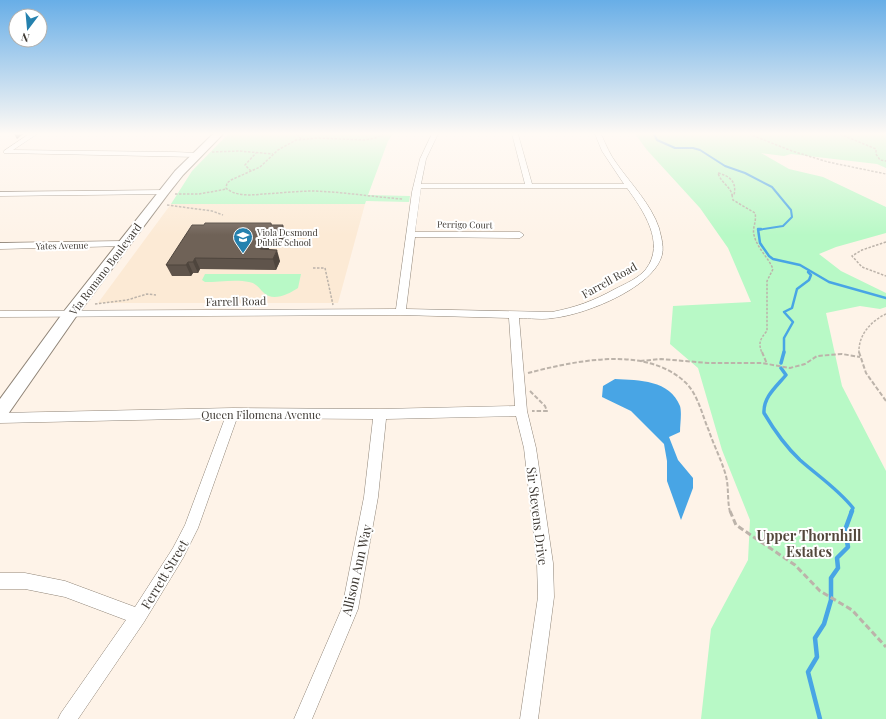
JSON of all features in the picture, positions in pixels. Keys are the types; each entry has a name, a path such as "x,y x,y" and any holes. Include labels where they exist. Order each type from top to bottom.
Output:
{"street":[{"name":"Via Romano Boulevard","path":"0,412 70,314 124,244 168,197 179,173 186,168"},
{"path":"401,312 410,234 421,168"},
{"path":"524,168 529,187"},
{"name":"Farrell Road","path":"0,314 401,312 552,315 582,309 638,279 648,272 657,258 659,248 658,238 645,208 616,168"},
{"path":"418,186 629,186"},
{"path":"0,194 168,197"},
{"name":"Perrigo Court","path":"410,234 520,235"},
{"name":"Yates Avenue","path":"0,246 124,244"},
{"name":"Sir Stevens Drive","path":"514,314 521,411 530,448 544,563 546,597 529,719"},
{"name":"Queen Filomena Avenue","path":"0,418 233,413 380,414 521,411"},
{"name":"Ferrett Street","path":"67,719 138,616 178,554 191,528 233,413"},
{"name":"Allison Ann Way","path":"303,719 350,609 371,497 380,414"},
{"path":"0,581 25,581 65,589 138,616"}],"path":[{"path":"227,189 227,183 230,180 257,168"},
{"path":"855,168 886,174"},
{"path":"732,195 734,195 736,190 735,182 731,178 718,173 720,180 732,192 732,195 733,200 755,213 756,217 752,229 754,237 762,253 772,263 773,269 767,281 767,330 761,338 759,345 767,364"},
{"path":"168,197 227,189 234,193 244,194 312,191 350,193 372,197 403,199"},
{"path":"168,197 223,216"},
{"path":"886,242 862,250 852,256 859,265 870,271 886,276"},
{"path":"313,268 325,268 333,306"},
{"path":"95,304 127,300 147,294 156,295"},
{"path":"886,314 862,336 860,341 860,356 870,381 886,401"},
{"path":"525,378 527,373 545,368 586,361 639,361 661,359 708,363 730,362 767,364 790,368 805,364 817,356 842,354 860,356"},
{"path":"639,361 671,372 685,381 692,390 724,471 728,484 731,519 736,525 795,565 820,591 852,610 886,646"},
{"path":"521,411 547,411 545,406 527,387"}],"shaded area":[{"name":"Viola Desmond Public School","path":"171,204 365,204 338,303 98,303"}],"green space":[{"path":"195,168 378,168 368,195 410,196 409,202 366,201 365,204 171,204"},
{"path":"663,168 786,168 823,177 886,207 886,233 836,247 819,254 841,271 886,293 886,307 880,309 860,306 826,313 842,386 886,471 886,719 701,719 711,629 748,560 750,520 722,450 698,368 670,344 673,306 751,302 728,248 700,208"},
{"path":"205,274 301,274 298,288 286,295 272,297 268,296 256,285 249,282 205,282 202,280"}],"water":[{"path":"615,379 643,381 661,386 675,397 680,406 680,432 669,437 678,460 693,478 693,488 681,520 667,481 667,461 664,444 631,411 602,397 603,386"}],"building":[{"path":"205,223 271,223 271,225 283,225 279,233 267,233 260,249 277,250 273,259 195,258 193,262 188,262 186,265 166,265 192,225 204,225"}],"waterway":[{"path":"729,168 745,173 772,187 791,210 792,217 783,226 758,230"},
{"path":"758,230 760,243 769,256 773,259 800,265 829,282 886,298"},
{"path":"784,352 784,338 793,322 784,312 792,308 797,289 809,280 811,275 808,272"},
{"path":"781,363 784,352"},
{"path":"781,368 786,375 768,397 764,407 764,413 789,449 841,495 853,508 851,512"},
{"path":"820,719 808,672 817,657 815,638 824,624 831,600 831,578 838,568 837,558 848,547 845,530 852,511"}],"place":[{"name":"Viola Desmond Public School","path":"243,254"}],"district":[{"name":"Upper Thornhill Estates","path":"809,544"}]}
